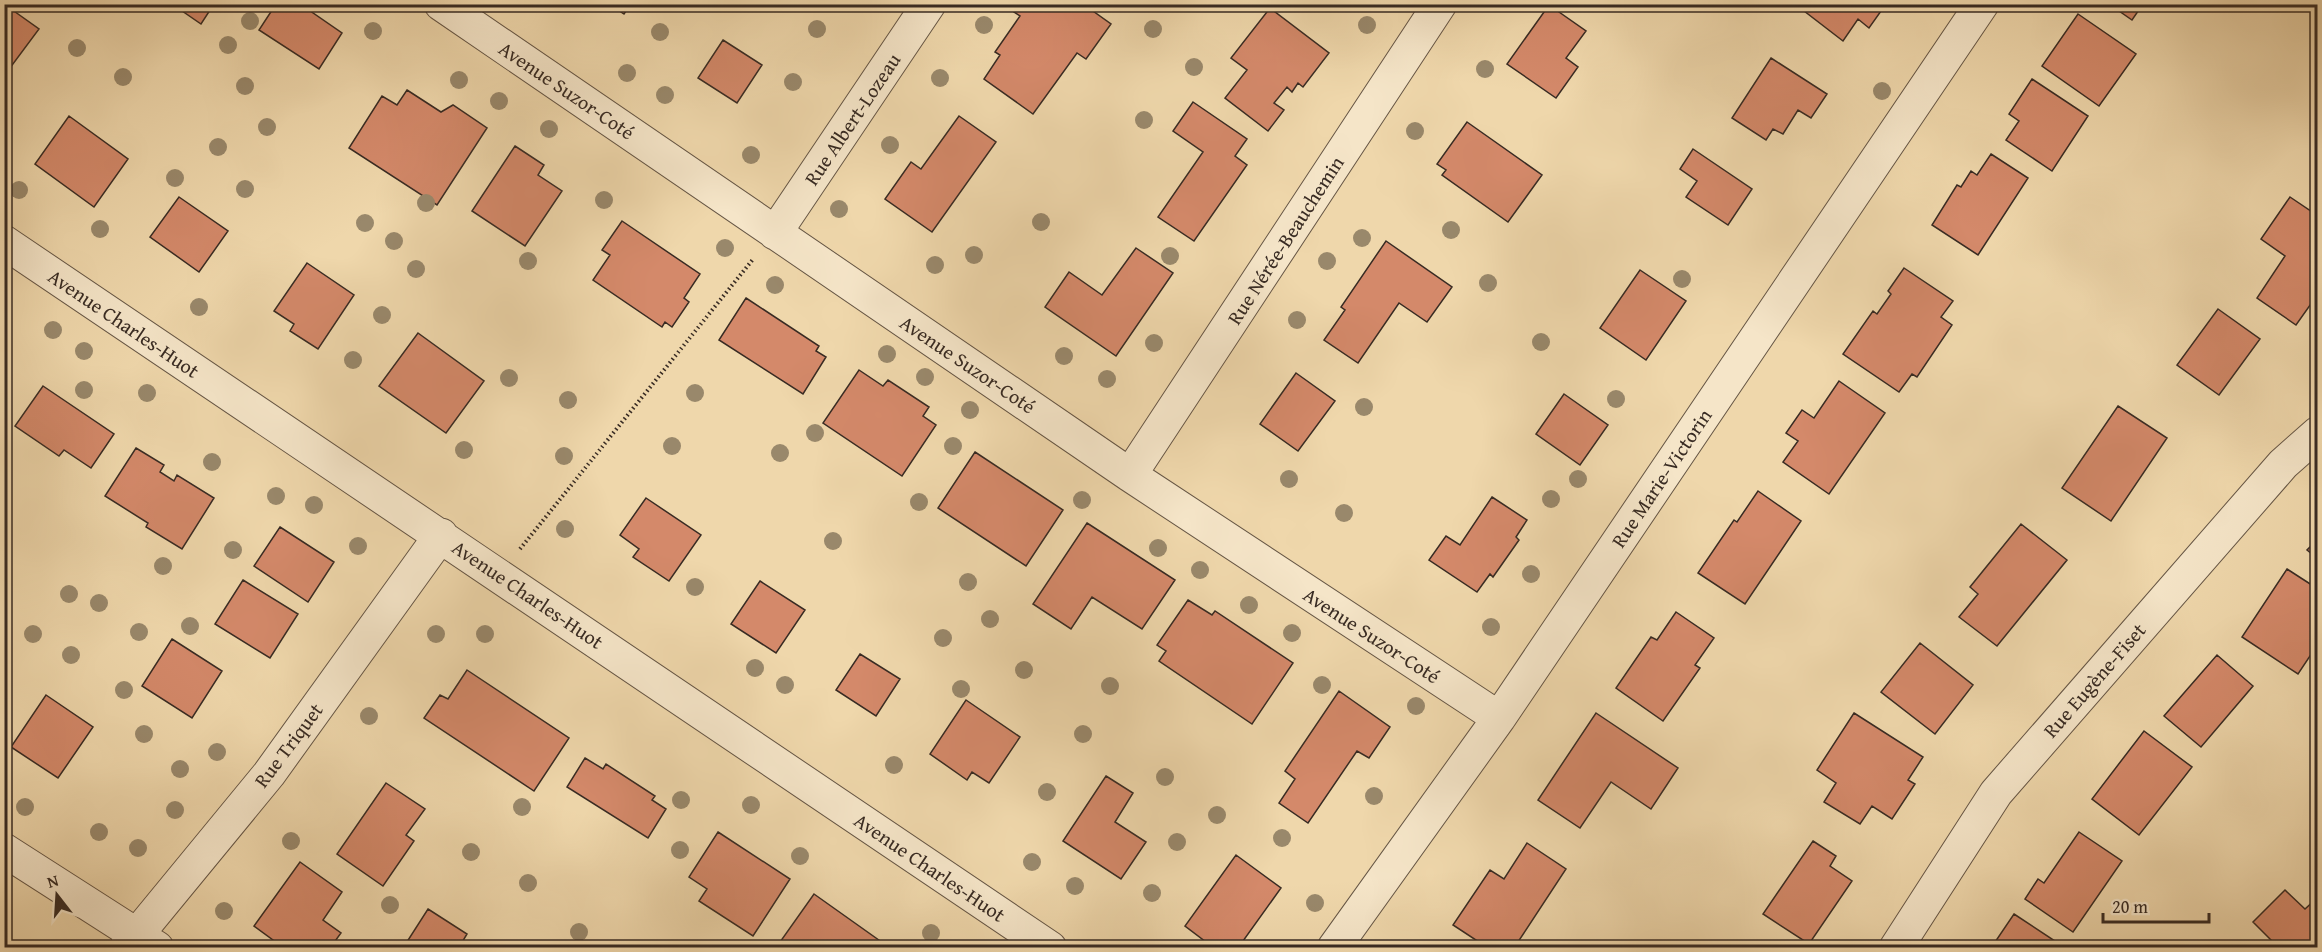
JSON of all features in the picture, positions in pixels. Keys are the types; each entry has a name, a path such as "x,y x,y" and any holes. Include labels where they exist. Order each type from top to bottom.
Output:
{"street":[{"name":"Avenue Suzor-Coté","path":"441,4 1130,475 1499,718"},
{"name":"Rue Albert-Lozeau","path":"775,233 929,4"},
{"name":"Rue Nérée-Beauchemin","path":"1130,475 1440,4"},
{"name":"Rue Marie-Victorin","path":"1334,948 1499,718 1982,4"},
{"name":"Avenue Charles-Huot","path":"4,242 1050,948"},
{"name":"Rue Eugène-Fiset","path":"1896,948 1996,793 2283,464 2318,433"},
{"name":"Rue Triquet","path":"140,943 269,774 441,535"},
{"path":"4,850 140,943"}],"path":[{"path":"499,576 775,233"}],"building":[{"path":"4,4 39,29 4,76"},
{"path":"172,4 214,4 201,24"},
{"path":"276,4 300,4 342,33 319,69 259,30"},
{"path":"609,4 631,4 624,14"},
{"path":"1020,4 1083,4 1111,24 1086,59 1077,53 1033,114 984,79 1000,55 995,52 1020,16 1014,12"},
{"path":"1795,4 1886,4 1869,28 1858,19 1843,41"},
{"path":"2109,4 2143,4 2132,20"},
{"path":"1549,5 1586,31 1566,58 1578,67 1556,98 1507,64"},
{"path":"1270,8 1329,53 1303,87 1298,83 1292,92 1287,87 1274,103 1284,110 1268,131 1225,98 1247,70 1231,58"},
{"path":"2078,14 2136,54 2099,106 2042,66"},
{"path":"723,40 762,65 737,103 698,78"},
{"path":"1771,58 1827,94 1811,118 1798,110 1783,134 1773,129 1766,140 1732,118"},
{"path":"2032,79 2088,116 2052,171 2006,140 2019,121 2009,114"},
{"path":"407,90 441,112 453,105 487,128 437,205 349,148 382,96 397,105"},
{"path":"1193,102 1247,139 1235,156 1247,165 1194,241 1158,217 1203,152 1173,131"},
{"path":"69,116 128,159 94,207 35,164"},
{"path":"959,116 996,142 932,232 885,199 911,162 921,169"},
{"path":"1467,122 1542,175 1508,222 1442,175 1446,170 1437,164"},
{"path":"515,146 544,165 538,175 562,191 525,246 472,211"},
{"path":"1693,149 1752,189 1728,225 1686,197 1697,181 1680,169"},
{"path":"1991,154 2028,178 1978,255 1932,225 1957,185 1961,187 1971,171 1977,175"},
{"path":"179,197 228,231 199,272 150,237"},
{"path":"2290,197 2318,216 2318,294 2296,325 2257,298 2285,256 2261,239"},
{"path":"622,221 700,274 684,298 689,302 672,327 665,322 662,327 593,280 610,255 602,250"},
{"path":"1386,241 1452,287 1427,322 1399,303 1358,363 1324,340 1345,310 1341,307"},
{"path":"1136,248 1173,273 1116,356 1045,307 1069,272 1102,295"},
{"path":"307,263 354,295 318,349 290,331 294,324 274,311"},
{"path":"1904,268 1953,301 1941,317 1952,325 1917,377 1912,374 1899,392 1843,354 1873,311 1877,314 1891,294 1888,291"},
{"path":"1640,270 1686,301 1646,360 1600,328"},
{"path":"746,298 819,346 816,351 826,357 803,394 719,340"},
{"path":"2218,309 2260,339 2219,395 2177,365"},
{"path":"418,333 484,381 446,433 379,386"},
{"path":"859,370 883,386 888,380 929,407 923,416 936,425 902,476 823,423"},
{"path":"1296,373 1335,401 1298,451 1260,424"},
{"path":"1839,381 1885,413 1829,494 1783,462 1798,441 1786,433 1802,410 1814,418"},
{"path":"43,386 114,434 91,468 64,450 59,456 15,426"},
{"path":"1564,394 1608,425 1580,465 1536,434"},
{"path":"2118,406 2167,438 2111,521 2062,488"},
{"path":"136,448 164,465 160,472 174,481 177,475 214,498 182,549 146,527 148,523 105,496"},
{"path":"975,452 1063,510 1026,566 938,508"},
{"path":"1758,491 1801,521 1745,604 1698,573 1734,520 1737,522"},
{"path":"1492,497 1527,520 1516,537 1519,540 1493,577 1490,574 1477,592 1429,560 1446,536 1460,545"},
{"path":"646,498 701,535 669,581 633,557 639,549 620,535"},
{"path":"1087,523 1175,580 1142,629 1092,597 1071,629 1033,604"},
{"path":"2021,524 2067,560 1997,646 1959,617 1978,594 1970,587"},
{"path":"280,527 334,562 308,602 254,566"},
{"path":"2318,539 2318,559 2307,550"},
{"path":"2287,569 2318,589 2318,644 2298,674 2242,637"},
{"path":"243,580 298,614 270,658 215,624"},
{"path":"760,581 805,610 776,653 731,624"},
{"path":"1188,600 1212,615 1215,611 1293,663 1252,724 1159,661 1166,651 1157,645"},
{"path":"1676,612 1714,638 1695,665 1700,668 1663,721 1616,688 1651,637 1657,640"},
{"path":"172,639 222,671 192,718 142,686"},
{"path":"1920,643 1973,685 1935,734 1881,692"},
{"path":"860,654 900,679 876,716 836,690"},
{"path":"2217,655 2253,686 2201,747 2164,716"},
{"path":"467,670 569,738 534,791 424,718 440,695 448,699"},
{"path":"1339,691 1390,727 1369,758 1357,751 1308,823 1279,803 1295,779 1285,771"},
{"path":"46,695 93,727 58,778 11,747"},
{"path":"966,700 1020,737 989,783 972,772 967,780 930,754"},
{"path":"1596,713 1678,768 1651,809 1611,782 1580,828 1538,800"},
{"path":"1854,713 1923,757 1908,780 1915,784 1892,819 1872,806 1860,824 1824,802 1836,783 1817,770"},
{"path":"2144,731 2192,767 2139,835 2092,799"},
{"path":"585,758 603,769 606,764 655,796 652,800 666,809 648,838 567,787"},
{"path":"1106,776 1133,793 1115,822 1146,842 1121,879 1063,841"},
{"path":"386,783 425,809 406,835 414,841 383,886 337,854"},
{"path":"718,832 790,879 753,936 699,901 707,889 689,877"},
{"path":"2079,832 2122,861 2073,932 2025,899 2038,879 2044,883"},
{"path":"1813,841 1836,856 1830,866 1852,881 1809,944 1763,914"},
{"path":"1527,843 1566,869 1514,948 1488,948 1453,925 1490,870 1504,879"},
{"path":"1236,855 1281,888 1238,948 1214,948 1185,926"},
{"path":"300,862 342,892 323,920 341,933 330,948 284,948 254,926"},
{"path":"2285,890 2305,909 2318,897 2318,943 2313,948 2279,948 2253,922"},
{"path":"814,894 890,948 788,948 780,942"},
{"path":"428,909 467,934 461,944 467,948 403,948"},
{"path":"2014,914 2061,945 2059,948 1991,948"}]}
